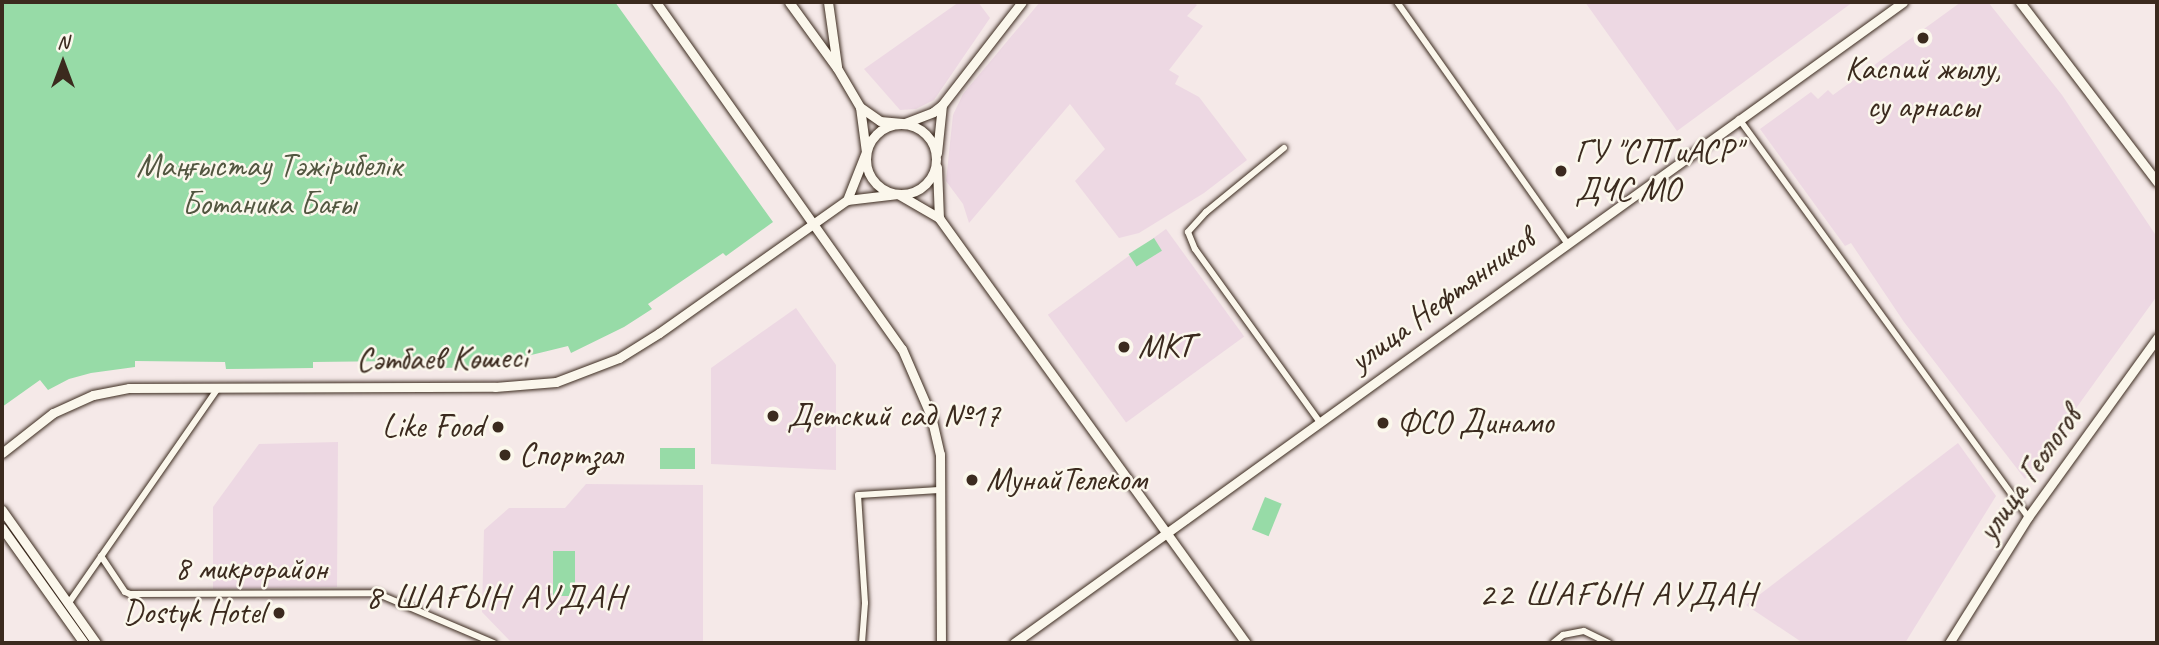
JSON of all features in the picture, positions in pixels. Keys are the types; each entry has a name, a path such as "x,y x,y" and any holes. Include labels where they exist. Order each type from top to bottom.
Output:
{"main road":[{"path":"656,2 902,349 931,416 940,454 941,643"},
{"path":"789,2 837,68 860,107 866,163 876,184 939,218 1246,643"},
{"path":"828,2 837,68"},
{"path":"847,200 870,142 884,127 905,123 942,105 1022,2"},
{"name":"улица Нефтянников","path":"1014,643 1903,2"},
{"path":"2020,2 2157,182"},
{"path":"939,218 937,159 942,105"},
{"path":"860,107 880,121 915,126 931,139 937,159 929,181 920,189 898,194"},
{"name":"Сәтбаев Көшесі","path":"2,453 53,413 93,395 129,388 495,387 556,382 619,358 659,333 847,200 898,194"},
{"name":"улица Геологов","path":"1949,643 2028,517 2157,338"},
{"path":"2,510 96,643"},
{"path":"2,528 84,643"}],"street":[{"path":"1397,2 1567,243"},
{"path":"1739,119 2028,517"},
{"path":"1284,148 1206,212 1188,232 1195,248 1319,421"},
{"path":"68,604 219,387"},
{"path":"862,643 864,603 858,495 940,490"},
{"name":"8 микрорайон","path":"101,556 125,592 130,594 376,593 494,643"},
{"path":"1553,643 1563,635 1584,631 1609,643"}],"shaded area":[{"path":"959,2 978,2 990,18 934,100 916,109 900,110 864,69"},
{"path":"1040,2 1193,2 1197,5 1187,16 1203,26 1169,70 1179,76 1175,84 1199,97 1247,160 1204,193 1139,233 1119,238 1075,181 1105,149 1070,104 969,223 963,204 946,181 953,115 963,94"},
{"path":"1585,2 1853,2 1677,131"},
{"path":"1961,2 1988,2 2062,95 2157,237 2157,296 2025,479 1904,322 1851,243 1845,246 1760,129 1811,92 1818,99 1828,90 1833,95"},
{"path":"1166,229 1244,337 1126,422 1048,315"},
{"name":"Детский сад №17","path":"796,308 836,365 836,470 711,464 711,368"},
{"path":"338,442 337,587 213,589 213,507 259,444"},
{"path":"1958,443 1996,496 1905,643 1803,643 1746,605"},
{"path":"586,484 703,485 703,641 512,643 482,612 484,530 509,508 565,508"}],"green space":[{"name":"Маңғыстау Тәжірибелік Ботаника Бағы","path":"2,2 615,2 773,222 726,256 723,253 648,304 652,309 624,327 571,353 568,346 523,357 485,360 484,367 399,369 399,361 313,362 313,368 226,369 225,362 135,361 135,367 91,373 69,379 48,390 40,380 2,407"},
{"path":"1154,238 1162,251 1137,267 1129,254"},
{"path":"660,448 695,448 695,469 660,469"},
{"path":"1265,497 1282,504 1269,536 1252,529"},
{"path":"553,551 575,551 575,596 553,596"}],"place":[{"name":"Каспий жылу, су арнасы","path":"1923,38"},
{"name":"ГУ \"СПТиАСР\" ДЧС МО","path":"1561,171"},
{"name":"МКТ","path":"1124,347"},
{"name":"Детский сад №17","path":"773,416"},
{"name":"ФСО Динамо","path":"1383,423"},
{"name":"Like Food","path":"498,427"},
{"name":"Спортзал","path":"505,455"},
{"name":"МунайТелеком","path":"972,480"},
{"name":"Dostyk Hotel","path":"279,613"}],"district":[{"name":"22 ШАҒЫН АУДАН","path":"1618,594"},
{"name":"8 ШАҒЫН АУДАН","path":"496,597"}]}
